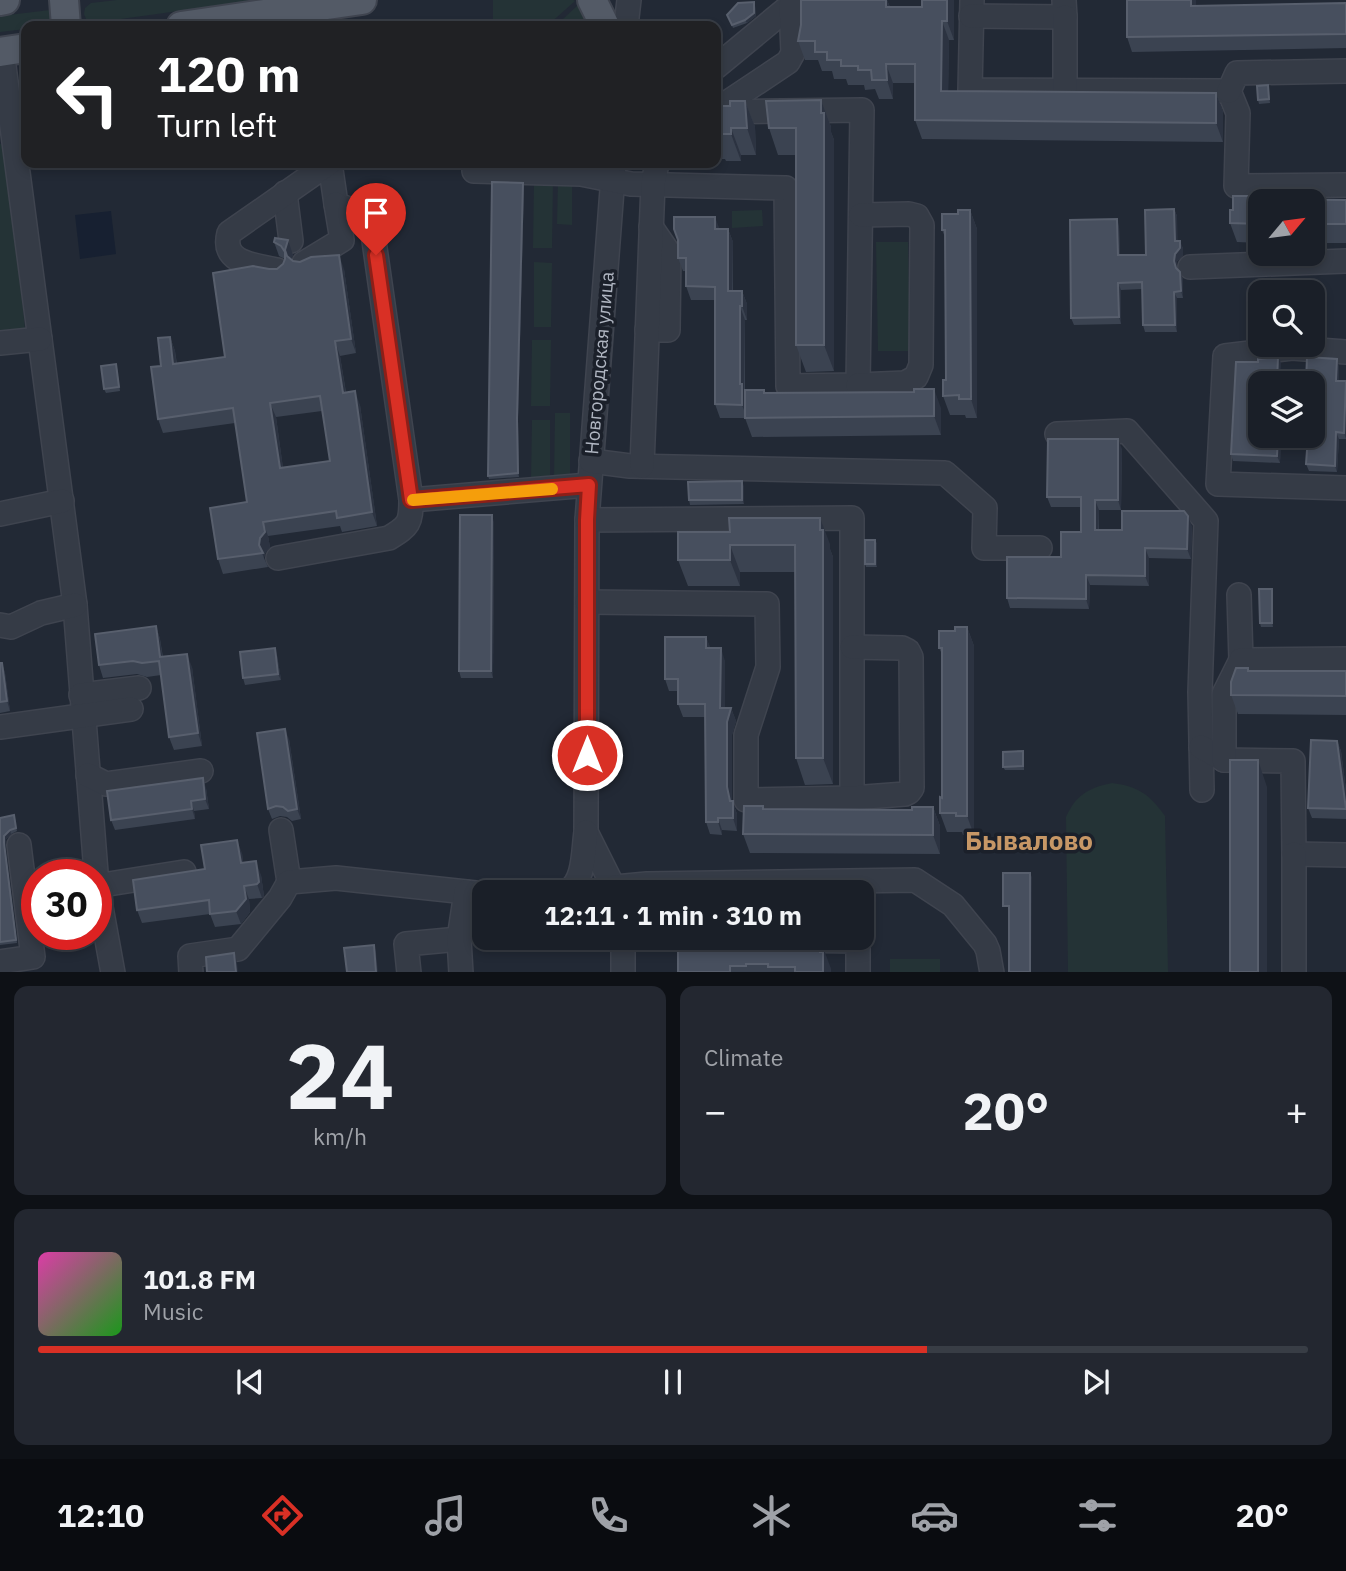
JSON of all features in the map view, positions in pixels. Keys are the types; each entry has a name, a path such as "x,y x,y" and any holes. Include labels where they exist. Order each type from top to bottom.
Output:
{"main road":[{"path":"64,0 66,21"},
{"path":"257,21 318,17 362,0"},
{"path":"592,0 602,21"}],"street":[{"path":"627,21 629,0"},
{"path":"721,63 792,3"},
{"path":"721,108 788,62 793,53 792,3"},
{"path":"1065,89 1064,8 971,8 970,90 1229,91"},
{"path":"10,50 21,156"},
{"path":"1346,71 1237,73 1229,91 1238,113 1236,186 1346,185"},
{"path":"721,111 862,110 858,385"},
{"path":"22,168 40,339 75,605 95,859"},
{"path":"277,270 242,262 230,254 226,243 229,233 322,168"},
{"path":"304,263 342,240 331,168"},
{"path":"474,171 581,174 613,172 631,184 655,173 786,188 788,386 905,383 916,377 920,365 922,225 917,216 909,214 861,215"},
{"name":"Новгородская улица","path":"610,880 586,832 587,520 613,172"},
{"path":"642,466 655,173"},
{"path":"285,193 291,242"},
{"path":"278,558 389,538 402,530 411,518 411,500 372,227 366,216 336,204"},
{"path":"651,227 676,228"},
{"path":"1190,267 1346,261"},
{"path":"0,343 40,339"},
{"path":"1346,352 1292,348 1225,356 1218,484 1346,488"},
{"path":"1057,434 1127,431 1206,521 1200,692 1202,790"},
{"path":"591,461 642,466 945,473 985,508 984,548 1040,548"},
{"path":"411,500 589,485"},
{"path":"0,514 62,501"},
{"path":"587,520 852,517 852,798"},
{"path":"1224,760 1224,694 1241,660 1239,596"},
{"path":"587,602 767,604 768,667 746,735 747,800 852,798 905,794 912,788 911,657 908,651 902,648 852,647"},
{"path":"0,625 11,627 41,613 75,605"},
{"path":"1241,660 1346,659"},
{"path":"0,727 82,705 135,698"},
{"path":"1201,747 1224,760 1293,761 1294,972"},
{"path":"88,775 106,784 201,771"},
{"path":"191,972 190,956 238,949 280,898 289,882 281,830"},
{"path":"578,880 586,832"},
{"path":"19,845 22,859"},
{"path":"1294,854 1346,855"},
{"path":"112,884 184,872"},
{"path":"289,882 336,878 472,893"},
{"path":"874,881 915,880 953,905 985,944 989,951 992,972"},
{"path":"461,972 459,939 472,902"},
{"path":"409,972 406,944 459,939"},
{"path":"0,962 33,957 33,950"},
{"path":"109,950 113,972"},
{"path":"622,950 623,972"},
{"path":"858,950 858,972"}],"shaded area":[{"path":"117,0 258,0 106,21 86,19 85,8 91,3"},
{"path":"493,0 575,1 553,21 493,21"},
{"path":"579,4 590,18 590,21 562,20"},
{"path":"50,10 55,13 55,21 21,21 21,30 0,32 0,16"},
{"path":"0,144 9,145 25,330 0,332"},
{"path":"534,180 553,180 552,248 533,248"},
{"path":"558,180 572,180 572,225 557,224"},
{"path":"762,210 763,226 732,228 732,211"},
{"path":"876,242 908,242 910,351 878,351"},
{"path":"534,262 552,263 551,327 534,327"},
{"path":"532,340 551,340 550,406 531,406"},
{"path":"555,413 570,413 570,478 554,479"},
{"path":"532,420 550,420 550,479 531,479"},
{"path":"1112,783 1129,786 1143,793 1165,816 1168,972 1068,972 1066,817 1074,803 1084,794 1096,787"},
{"path":"890,959 940,959 940,972 890,972"}],"water":[{"path":"111,211 116,254 80,259 75,215"}],"building":[{"path":"801,0 886,0 886,7 922,7 922,0 947,0 947,21 942,21 941,91 1216,93 1216,123 915,120 915,64 886,64 887,80 872,80 871,70 858,70 858,66 841,66 841,60 827,60 827,52 815,52 815,41 798,41"},
{"path":"1127,0 1191,0 1191,6 1346,3 1346,34 1127,37"},
{"path":"754,2 754,13 732,25 727,15 738,3"},
{"path":"1268,85 1269,99 1258,100 1257,86"},
{"path":"821,100 821,113 824,113 824,345 796,345 796,128 769,128 766,101"},
{"path":"730,101 745,101 747,128 731,128 731,134 721,134 721,106 730,106"},
{"path":"492,182 523,183 518,473 488,476"},
{"path":"1233,196 1248,196 1248,224 1230,223 1230,210 1233,210"},
{"path":"1325,200 1346,200 1346,224 1325,224"},
{"path":"1174,209 1175,241 1180,241 1180,248 1174,261 1180,272 1181,291 1174,292 1175,325 1143,325 1142,282 1118,283 1119,317 1071,318 1070,220 1117,219 1118,255 1146,255 1145,210"},
{"path":"958,210 970,210 971,399 959,399 959,395 943,396 943,380 946,380 945,230 942,230 942,214 958,214"},
{"path":"674,217 715,217 715,229 728,229 728,291 742,291 742,405 715,404 715,287 686,286 686,258 678,258"},
{"path":"275,238 288,240 285,250 293,261 339,255 351,339 335,341 343,393 355,391 372,512 337,518 336,511 263,522 265,532 259,545 263,553 218,559 210,508 247,502 233,408 158,419 151,367 161,366 158,338 170,337 173,364 225,357 213,273 253,266 277,269 283,264 285,252 274,242","holes":["320,396 330,461 280,468 270,403"]},
{"path":"1278,357 1277,371 1248,371 1248,448 1277,448 1277,456 1231,454 1236,362 1258,362 1258,359"},
{"path":"1307,357 1337,359 1336,381 1346,381 1344,433 1336,432 1335,466 1306,464 1307,448 1325,448 1325,371 1306,371"},
{"path":"116,364 119,387 104,389 101,366"},
{"path":"914,389 934,389 934,416 745,418 745,390 764,390 764,393 914,392"},
{"path":"1048,439 1118,439 1118,500 1095,500 1095,530 1122,530 1122,511 1184,511 1188,516 1187,549 1145,548 1145,576 1086,575 1086,599 1007,598 1007,557 1061,557 1061,532 1081,532 1081,497 1047,497"},
{"path":"742,481 742,500 689,500 688,482"},
{"path":"460,515 492,515 491,671 459,671"},
{"path":"729,518 820,518 820,530 823,530 823,758 796,758 795,545 730,545 730,560 678,560 678,532 730,532"},
{"path":"865,540 875,540 875,564 865,564"},
{"path":"1259,589 1272,589 1272,623 1260,623"},
{"path":"156,626 160,657 187,654 198,733 169,737 159,661 99,665 95,634"},
{"path":"955,627 967,627 967,816 940,813 942,648 939,648 939,631 955,631"},
{"path":"665,637 706,637 706,648 721,648 720,708 731,708 727,722 727,787 730,801 733,801 733,818 718,818 718,822 706,822 705,704 678,704 678,679 665,679"},
{"path":"275,648 278,674 243,678 240,652"},
{"path":"0,663 7,701 0,702"},
{"path":"1236,668 1248,668 1248,671 1346,671 1346,696 1231,695 1231,682"},
{"path":"285,729 297,809 288,811 276,806 268,809 257,733"},
{"path":"1311,740 1337,741 1346,809 1308,808"},
{"path":"1023,751 1023,766 1003,767 1003,752"},
{"path":"1230,760 1258,760 1258,972 1230,972"},
{"path":"203,778 205,799 191,801 192,809 111,820 107,791"},
{"path":"744,806 763,806 763,809 912,810 912,807 933,807 933,835 743,834"},
{"path":"14,815 16,828 4,836 4,843 16,940 0,942 0,818"},
{"path":"237,840 241,863 256,861 259,882 244,886 246,899 236,911 210,914 209,900 137,910 133,880 205,869 201,845"},
{"path":"1003,873 1030,873 1030,972 1009,972 1009,906 1003,906"},
{"path":"374,945 376,972 347,972 344,948"},
{"path":"678,950 823,952 823,972 795,972 795,967 746,964 730,966 730,972 678,972"},
{"path":"234,953 236,972 207,972 206,957"}],"slow traffic":[{"path":"413,500 552,489"}],"district":[{"name":"Бывалово","path":"1029,841"}],"route":[{"path":"376,255 411,500 589,485 587,755"}]}
